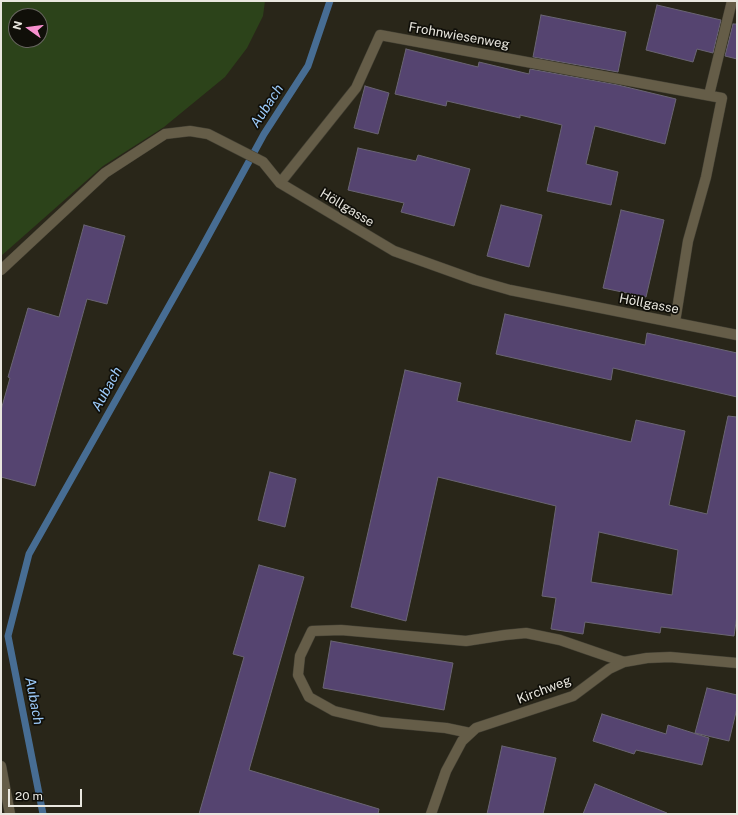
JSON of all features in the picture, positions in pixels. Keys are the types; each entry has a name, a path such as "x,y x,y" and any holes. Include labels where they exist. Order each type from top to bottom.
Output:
{"street":[{"path":"709,95 732,1"},
{"name":"Frohnwiesenweg","path":"280,183 356,88 380,35 722,98 706,178 688,241 675,322"},
{"name":"Höllgasse","path":"1,270 106,173 166,134 190,131 208,134 263,162 280,183 394,251 475,280 510,290 737,335"},
{"path":"470,733 446,728 381,722 334,711 309,697 298,675 300,656 312,631 341,630 466,641 526,633 560,640 624,662"},
{"name":"Kirchweg","path":"431,814 446,771 462,741 476,728 572,696 609,669 624,662 647,658 670,657 737,663"},
{"path":"1,766 10,814"}],"green space":[{"path":"1,1 265,1 263,16 247,48 225,77 164,127 103,166 1,256"}],"building":[{"path":"657,5 721,20 713,53 697,49 693,62 646,50"},
{"path":"541,15 626,32 618,72 533,57"},
{"path":"733,24 737,24 737,59 725,56"},
{"path":"406,49 478,67 479,62 529,74 530,69 618,85 676,99 665,144 595,126 586,164 618,172 611,205 547,191 562,125 520,115 520,118 447,101 446,106 395,94"},
{"path":"365,86 389,93 378,134 354,128"},
{"path":"358,148 416,161 418,155 470,169 454,226 401,212 404,203 348,190"},
{"path":"501,205 542,215 529,267 487,256"},
{"path":"621,210 664,220 646,297 603,288"},
{"path":"84,225 125,236 107,304 87,299 35,486 1,477 1,410 10,378 8,377 28,308 59,317"},
{"path":"505,314 645,345 647,333 737,353 737,397 613,368 611,380 496,354"},
{"path":"405,370 461,383 457,401 631,442 636,420 685,431 669,505 707,514 728,416 737,417 737,615 734,636 661,627 660,633 585,622 583,634 551,629 556,598 542,596 556,506 438,477 406,621 351,607","holes":["599,532 678,550 672,595 591,582"]},
{"path":"270,472 296,479 285,527 258,520"},
{"path":"259,565 304,577 249,770 379,809 378,814 199,814 244,657 233,654"},
{"path":"331,641 453,663 444,710 323,688"},
{"path":"707,688 737,695 737,708 729,741 695,733"},
{"path":"602,714 666,734 668,725 709,738 702,765 636,750 634,754 593,741"},
{"path":"502,746 556,758 543,814 487,814"},
{"path":"595,784 667,813 667,814 583,814"}],"waterway":[{"name":"Aubach","path":"43,814 8,636 29,554 200,251 264,134 308,66 330,1"}]}
